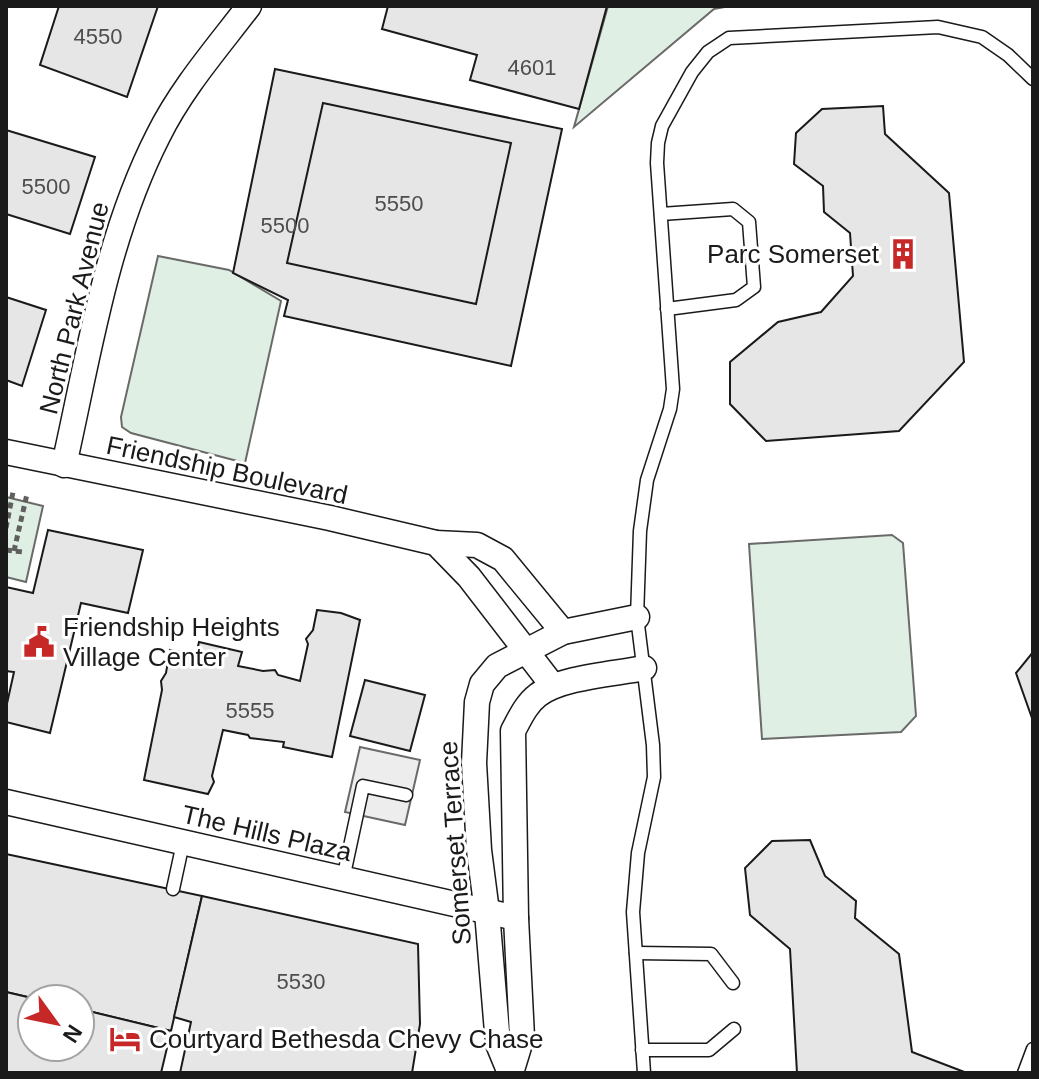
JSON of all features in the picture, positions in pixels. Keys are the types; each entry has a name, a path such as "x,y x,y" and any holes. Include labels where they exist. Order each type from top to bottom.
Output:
{"street":[{"name":"North Park Avenue","path":"64,465 112,250 140,172 181,97 249,6"},
{"name":"Friendship Boulevard","path":"6,452 330,518 436,543 477,545 503,559 563,632"},
{"path":"436,543 469,577 553,686"},
{"name":"Somerset Terrace","path":"511,1073 498,1044 479,850 474,763 477,702 488,674 497,666 563,632 637,617"},
{"name":"Somerset Terrace","path":"511,1073 522,1037 516,918 513,731 523,710 553,686 644,668"},
{"name":"The Hills Plaza","path":"6,802 516,918"}],"lane":[{"path":"644,1073 633,912 638,853 654,777 637,617 640,531 647,480 670,409 673,389 657,163 662,126 692,72 708,52 729,38 938,27 982,37 1008,55 1033,79"},
{"path":"661,214 733,209 749,222 754,287 736,300 667,309"},
{"path":"343,879 363,786 406,795"},
{"path":"173,889 183,843"},
{"path":"636,953 711,954 733,983"},
{"path":"642,1050 709,1050 734,1029"},
{"path":"1024,1073 1033,1049"}],"path":[{"path":"6,528 13,492"},
{"path":"14,551 27,494"},
{"path":"6,550 23,552"}],"green space":[{"path":"608,6 730,6 714,9 574,127"},
{"path":"158,256 229,270 281,301 245,463 131,433 122,427 121,417"},
{"path":"6,497 43,506 26,582 6,577"},
{"path":"892,535 903,543 916,716 901,732 762,739 749,544"}],"shaded area":[{"path":"360,747 420,760 405,825 345,812"}],"building":[{"path":"59,6 158,6 127,97 40,65"},
{"path":"388,6 607,6 579,109 470,80 477,55 382,29"},
{"path":"275,69 562,129 511,366 284,316 288,300 233,273"},
{"path":"323,103 511,143 476,304 287,263"},
{"name":"Parc Somerset","path":"883,106 885,134 949,193 964,362 899,431 766,441 730,404 730,362 778,322 821,312 853,276 850,233 824,212 823,186 794,164 796,133 822,109"},
{"path":"6,130 95,157 70,234 6,214"},
{"path":"6,297 46,310 22,386 6,380"},
{"name":"Friendship Heights Village Center","path":"48,530 143,550 128,613 81,603 50,733 6,722 14,672 6,671 6,587 33,593"},
{"path":"317,610 341,613 360,620 332,757 283,747 284,742 250,738 223,730 212,776 214,782 208,794 144,780 162,690 161,681 166,673 170,650 196,655 199,642 242,652 238,666 275,670 278,675 300,681 308,644 306,639 313,630"},
{"path":"1033,652 1033,721 1016,673"},
{"path":"365,680 425,695 410,751 350,736"},
{"path":"810,840 825,876 856,901 855,918 899,954 912,1052 967,1073 797,1073 790,949 750,915 745,868 772,841"},
{"path":"6,854 202,896 171,1031 96,1013 96,983 16,983 16,994 6,992"},
{"path":"202,896 418,944 420,1024 412,1073 180,1073 191,1022 174,1017"},
{"name":"Courtyard Bethesda Chevy Chase","path":"6,992 16,994 16,1063 96,1063 96,1013 171,1031 161,1073 6,1073"}],"place":[{"name":"Parc Somerset","path":"903,254"},
{"name":"Friendship Heights Village Center","path":"39,642"},
{"name":"Courtyard Bethesda Chevy Chase","path":"125,1039"}]}
